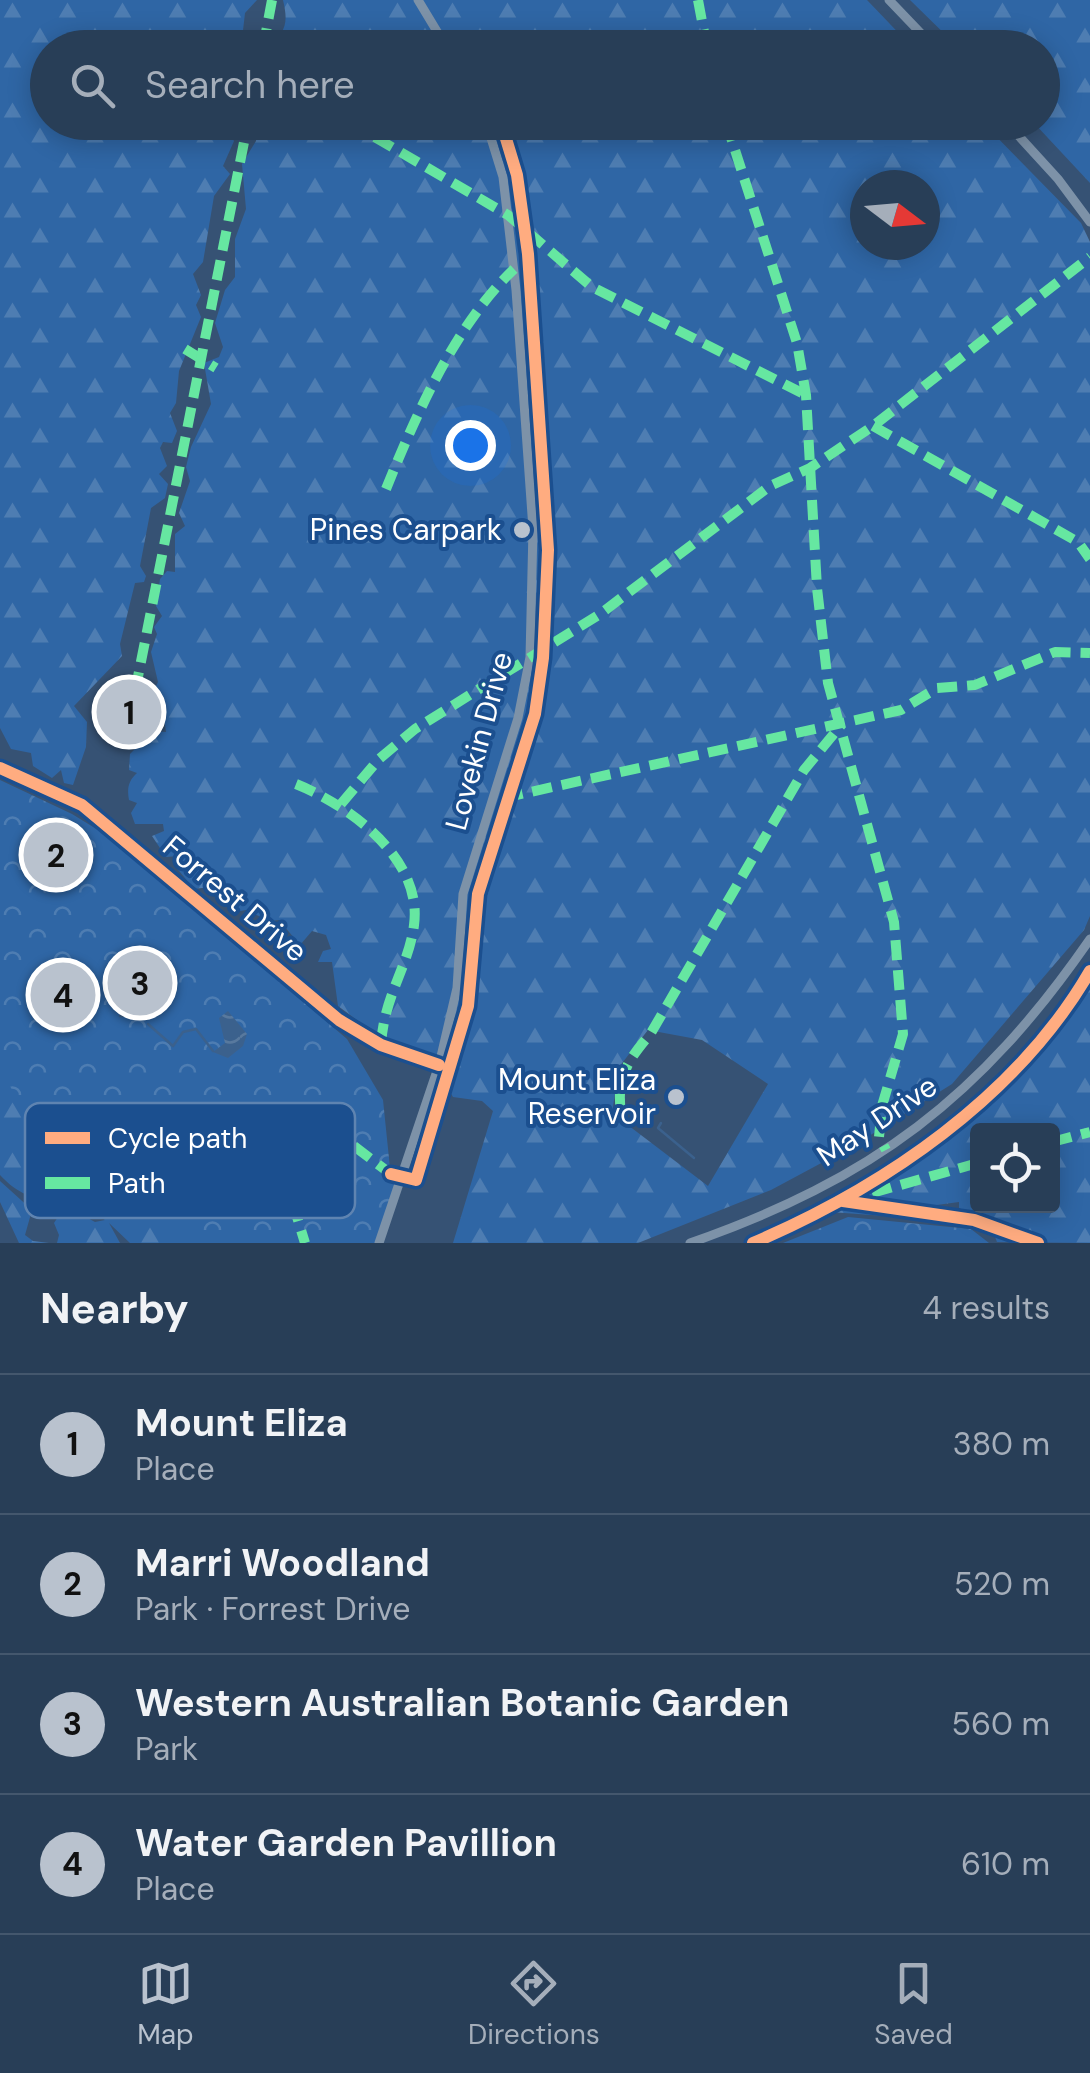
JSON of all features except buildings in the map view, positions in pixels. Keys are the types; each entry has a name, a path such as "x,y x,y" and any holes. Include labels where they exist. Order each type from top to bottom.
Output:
{"street":[{"path":"418,0 437,30"},
{"path":"889,0 918,30"},
{"name":"Lovekin Drive","path":"379,1243 439,1065 456,988 463,894 518,718 530,658 533,529 516,290 503,177 492,140"},
{"path":"1022,140 1090,222"},
{"name":"Forrest Drive","path":"0,768 82,805 339,1020 381,1045 439,1065"},
{"name":"May Drive","path":"690,1243 807,1196 929,1121 1005,1051 1090,939"}],"green space":[{"path":"0,0 257,0 245,13 243,30 30,30 30,140 234,141 223,166 230,174 214,196 203,262 193,274 201,295 196,305 201,317 179,371 176,403 170,413 177,431 172,443 163,442 160,448 167,466 159,474 168,484 165,498 151,508 140,566 146,576 144,582 135,583 120,644 122,656 74,706 87,722 86,747 73,785 64,783 61,770 52,778 33,766 31,753 11,749 0,728"},
{"path":"283,0 867,0 896,30 282,30 286,16"},
{"path":"910,0 1090,0 1090,183 1050,140 1060,140 1060,30 941,30"},
{"path":"256,140 1000,140 1081,223 1090,242 1090,916 1084,930 952,1084 853,1146 771,1190 638,1243 453,1243 493,1111 482,1101 453,1097 428,1054 376,1034 338,1006 332,962 318,962 323,951 331,949 326,935 312,931 300,945 279,920 269,921 246,910 235,912 229,890 218,886 194,889 175,866 179,856 166,857 152,836 164,831 163,824 135,824 131,813 137,803 129,800 128,792 137,773 129,770 130,754 153,731 166,732 162,703 154,690 158,682 151,652 157,634 154,627 162,616 156,606 160,579 167,571 175,572 175,534 185,526 179,513 190,481 186,467 211,404 204,363 219,357 223,347 215,323 225,290 235,277 235,239 246,209 242,164","holes":["648,1030 702,1040 768,1084 708,1186 612,1113 619,1067"]},
{"path":"0,780 72,814 111,838 347,1039 383,1100 390,1168 397,1181 376,1243 183,1243 166,1218 355,1218 355,1103 25,1103 25,1107 0,1070"},
{"path":"0,787 119,844 116,851 203,1103 25,1103 25,1194 0,1175"},
{"path":"1090,976 1090,1243 997,1242 989,1221 971,1213 1060,1213 1060,1123 970,1123 970,1213 959,1208 959,1202 929,1206 925,1219 831,1212 941,1139 1037,1046"},
{"path":"0,1181 25,1204 25,1218 30,1218 25,1235 33,1241 49,1243 19,1243 0,1202"},
{"path":"848,1217 971,1229 989,1243 783,1243"},
{"path":"57,1218 105,1220 102,1218 243,1218 252,1243 130,1243 109,1223 120,1243 57,1243 59,1235 54,1223"}],"water":[{"path":"228,1011 247,1034 243,1046 228,1058 213,1052 225,1043 219,1018"}],"waterway":[{"path":"79,1007 89,1008"},
{"path":"120,1016 133,1015"},
{"path":"148,1024 173,1046 183,1032 196,1029 213,1051"},
{"path":"661,1123 658,1128 694,1158"}],"marked path":[{"path":"266,30 272,0"},
{"path":"698,0 704,30"},
{"path":"126,719 130,717 244,140"},
{"path":"380,140 508,215 592,287 806,395"},
{"path":"732,140 797,343 806,395 817,588 828,683 894,922 903,1034 882,1106 879,1137 886,1150"},
{"path":"341,804 379,759 415,729 600,614 770,486 810,468 873,426 1090,257"},
{"path":"386,489 410,431 455,344 514,269"},
{"path":"185,349 216,368"},
{"path":"873,426 1078,542 1090,559"},
{"path":"503,798 901,710 937,688 975,685 1055,652 1090,653"},
{"path":"621,1113 620,1089 630,1061 651,1033 804,770 842,724"},
{"path":"296,784 359,820 394,856 407,878 414,901 414,925 387,1011 381,1045"},
{"path":"1060,1140 1090,1132"},
{"path":"355,1147 391,1174"},
{"path":"872,1193 970,1165"},
{"path":"297,1218 305,1243"}],"cycle path":[{"path":"391,1174 416,1180 468,1006 478,894 535,714 543,658 548,550 528,254 517,175 506,140"},
{"path":"0,768 82,805 339,1020 381,1045 439,1065"},
{"path":"753,1243 851,1195 943,1133 1025,1059 1060,1017 1090,971"},
{"path":"843,1201 974,1220 1038,1243"}],"place":[{"name":"Pines Carpark","path":"522,530"},
{"name":"Mount Eliza","path":"129,712"},
{"name":"Marri Woodland","path":"56,855"},
{"name":"Western Australian Botanic Garden","path":"140,983"},
{"name":"Water Garden Pavillion","path":"63,995"},
{"name":"Mount Eliza Reservoir","path":"676,1097"}]}
